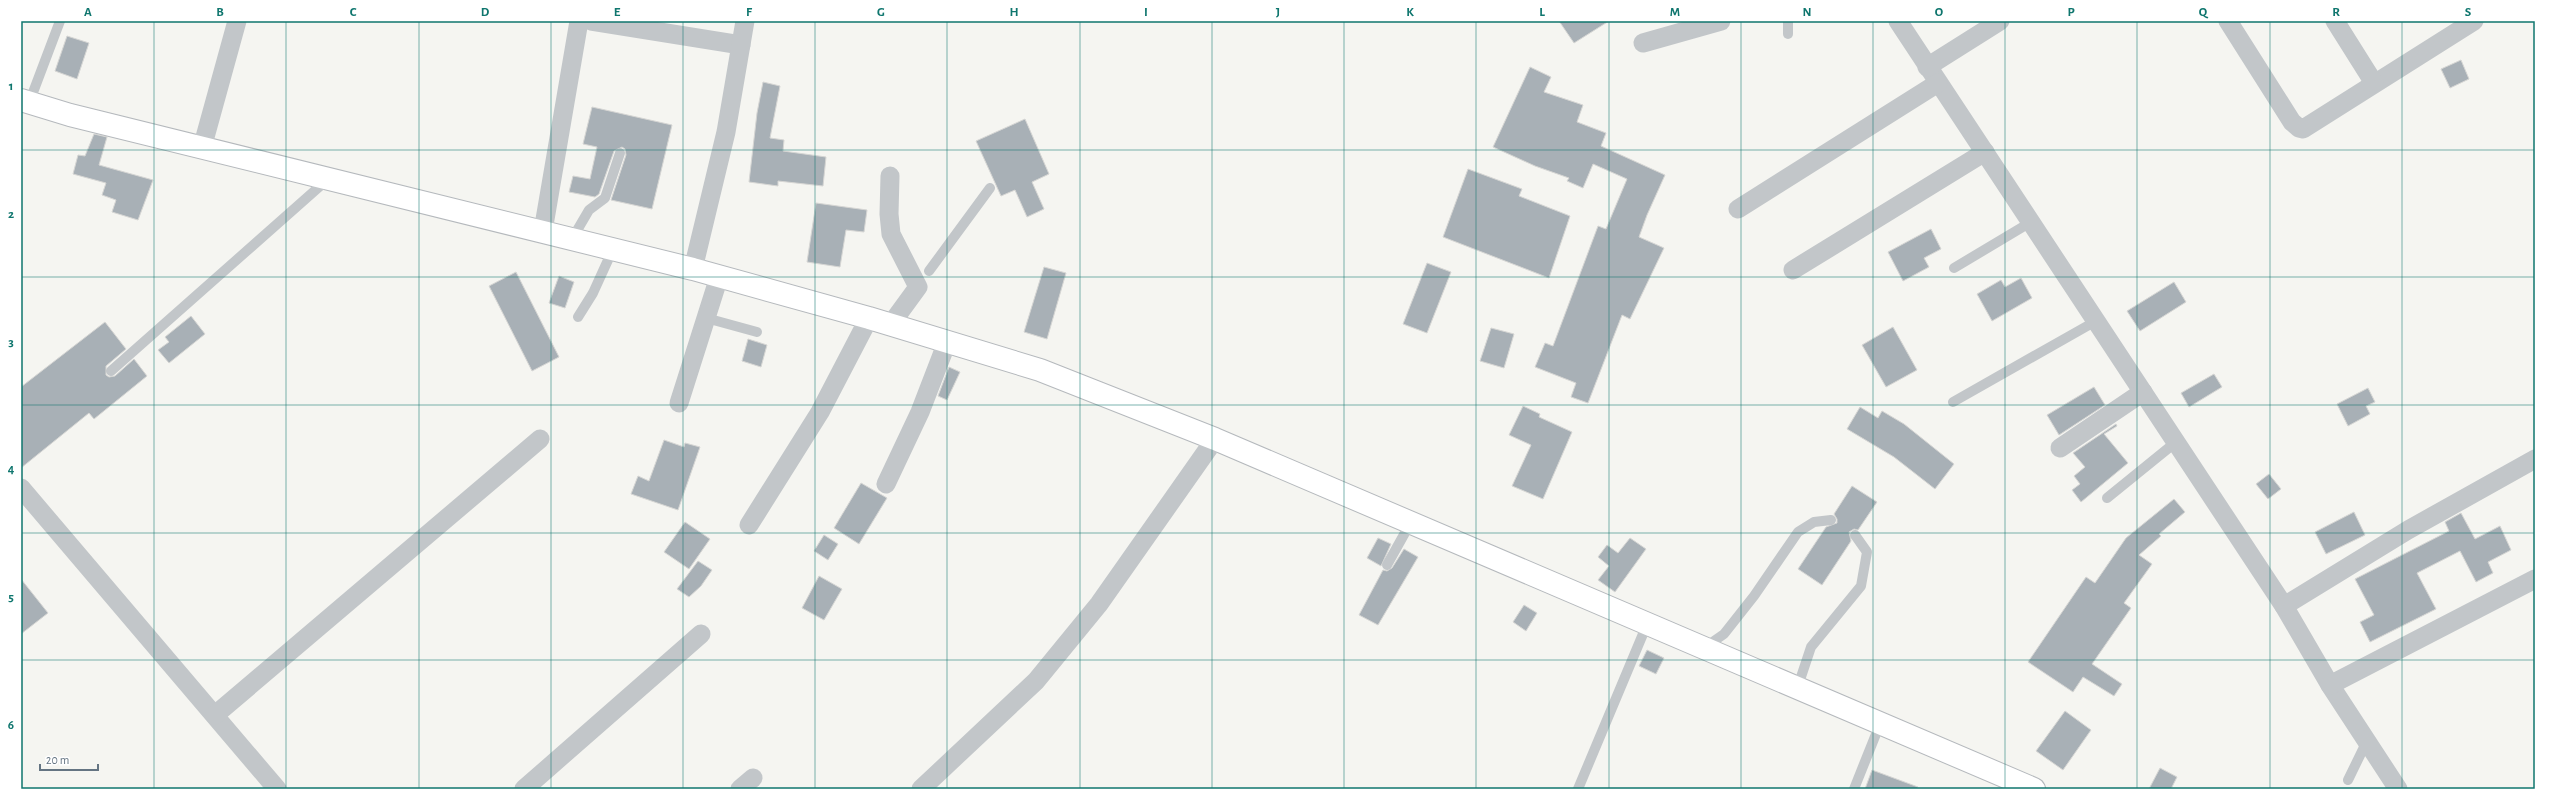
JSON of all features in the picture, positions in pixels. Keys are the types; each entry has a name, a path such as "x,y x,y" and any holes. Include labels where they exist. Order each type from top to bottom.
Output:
{"main road":[{"path":"25,102 202,148 693,269 891,324 1040,370 1215,439 1648,622 1796,689 2030,788"}],"street":[{"path":"202,148 237,21"},
{"path":"543,232 580,21"},
{"path":"591,21 741,45"},
{"path":"693,269 726,132 745,21"},
{"path":"1643,43 1721,21"},
{"path":"1927,67 2000,21"},
{"path":"2228,21 2298,128 2308,126 2374,83 2452,26 2474,21"},
{"path":"2335,21 2374,83"},
{"path":"1903,23 1927,67 1985,152 2284,606 2330,685 2398,789"},
{"path":"1738,209 1938,83"},
{"path":"1793,270 1985,152"},
{"path":"890,176 889,214 891,234 924,278 891,324"},
{"path":"679,403 719,277"},
{"path":"749,525 820,412 869,318"},
{"path":"886,484 920,412 947,342"},
{"path":"2060,448 2143,392"},
{"path":"215,715 540,439"},
{"path":"921,789 1036,681 1099,604 1215,439"},
{"path":"2284,606 2408,530 2535,459"},
{"path":"21,488 144,635 215,715 277,789"},
{"path":"2330,685 2535,579"},
{"path":"524,789 701,634"}],"lane":[{"path":"25,102 60,21"},
{"path":"1788,21 1788,34"},
{"path":"572,239 589,210 605,198 620,153"},
{"path":"111,371 328,178"},
{"path":"924,278 990,188"},
{"path":"1954,268 2031,222"},
{"path":"578,317 593,293 612,249"},
{"path":"706,318 758,332"},
{"path":"1953,402 2096,321"},
{"path":"2107,498 2176,442"},
{"path":"1704,648 1724,634 1754,596 1798,532 1814,522 1831,520"},
{"path":"1387,565 1411,522"},
{"path":"1796,689 1811,647 1862,586 1867,552 1855,534"},
{"path":"1578,789 1648,622"},
{"path":"1854,789 1880,724"},
{"path":"2348,780 2366,741"}],"building":[{"path":"1559,21 1609,21 1574,43"},
{"path":"67,36 89,43 77,79 55,71"},
{"path":"2461,60 2469,79 2450,88 2441,69"},
{"path":"1530,67 1551,77 1544,92 1583,105 1577,122 1606,133 1601,146 1665,175 1639,237 1664,248 1630,319 1622,315 1588,403 1571,397 1576,383 1535,367 1545,343 1553,346 1598,226 1606,229 1627,179 1593,164 1583,188 1567,181 1569,178 1535,166 1493,147"},
{"path":"763,82 780,86 770,138 784,140 783,151 826,157 823,186 778,181 778,186 749,182 757,113"},
{"path":"592,107 672,125 652,209 611,200 626,155 625,149 622,147 614,151 599,194 595,197 569,192 573,176 590,179 597,147 583,144"},
{"path":"1025,119 1049,174 1032,182 1044,209 1027,217 1015,190 1001,196 976,141"},
{"path":"94,134 107,137 99,165 153,180 138,220 112,212 116,200 102,195 106,183 73,174 78,155 85,156"},
{"path":"1468,169 1522,189 1519,196 1570,216 1549,278 1443,237"},
{"path":"816,203 867,210 864,232 846,230 840,267 807,262"},
{"path":"1931,229 1941,249 1924,258 1929,267 1903,281 1888,252"},
{"path":"1427,263 1451,272 1427,333 1403,324"},
{"path":"1044,267 1066,273 1047,339 1024,332"},
{"path":"516,272 559,357 532,371 489,286"},
{"path":"559,276 574,282 565,308 549,303"},
{"path":"2021,278 2032,298 1992,321 1977,294 2001,280 2005,287"},
{"path":"2174,282 2186,302 2140,331 2127,311"},
{"path":"191,316 205,334 169,363 158,350 169,342 165,337"},
{"path":"105,322 126,349 106,366 106,375 109,377 115,376 134,359 147,376 94,419 89,413 21,468 21,387"},
{"path":"1893,327 1917,370 1886,387 1862,345"},
{"path":"1491,328 1514,334 1504,368 1480,361"},
{"path":"748,339 767,345 761,367 742,361"},
{"path":"949,367 960,372 947,400 938,396"},
{"path":"2214,374 2222,387 2189,407 2181,393"},
{"path":"2094,387 2105,405 2059,435 2047,415"},
{"path":"2368,388 2375,402 2366,406 2370,414 2348,426 2337,404"},
{"path":"1523,406 1540,414 1539,417 1572,432 1543,499 1512,486 1531,445 1509,435"},
{"path":"1860,407 1878,418 1882,411 1904,424 1954,464 1935,489 1894,457 1847,429"},
{"path":"2116,424 2117,426 2104,434 2128,463 2081,502 2072,490 2080,484 2074,476 2085,467 2073,453"},
{"path":"664,440 684,447 685,443 700,447 678,510 631,494 638,476 649,481"},
{"path":"2269,474 2281,489 2268,499 2256,484"},
{"path":"861,483 887,498 859,544 834,528"},
{"path":"1852,486 1877,502 1858,530 1854,529 1849,532 1851,541 1822,585 1798,569 1826,527 1837,523 1837,519 1834,514"},
{"path":"2174,499 2185,512 2159,534 2161,536 2139,555 2152,564 2124,603 2131,608 2092,664 2122,684 2114,696 2083,677 2073,692 2028,662 2086,577 2095,583 2126,538"},
{"path":"2354,512 2365,535 2326,554 2315,532"},
{"path":"2461,513 2475,539 2500,526 2511,550 2488,562 2493,573 2476,582 2460,551 2417,573 2436,609 2370,642 2360,622 2374,615 2355,579 2449,531 2445,522"},
{"path":"685,522 710,539 689,569 664,552"},
{"path":"824,535 838,544 828,560 814,551"},
{"path":"1378,538 1391,544 1381,566 1367,558"},
{"path":"1630,538 1646,549 1615,592 1598,580 1609,566 1598,557 1607,545 1618,553"},
{"path":"1404,549 1418,557 1378,625 1359,615 1383,570 1387,571 1392,568"},
{"path":"698,561 712,570 701,586 689,597 677,589"},
{"path":"819,576 842,589 824,620 802,608"},
{"path":"21,579 48,613 21,634"},
{"path":"1524,605 1537,613 1526,631 1513,622"},
{"path":"1647,650 1664,658 1656,674 1639,666"},
{"path":"2065,711 2091,730 2063,770 2036,751"},
{"path":"2160,768 2177,777 2171,789 2149,789"},
{"path":"1872,770 1918,787 1917,789 1865,789"}]}
